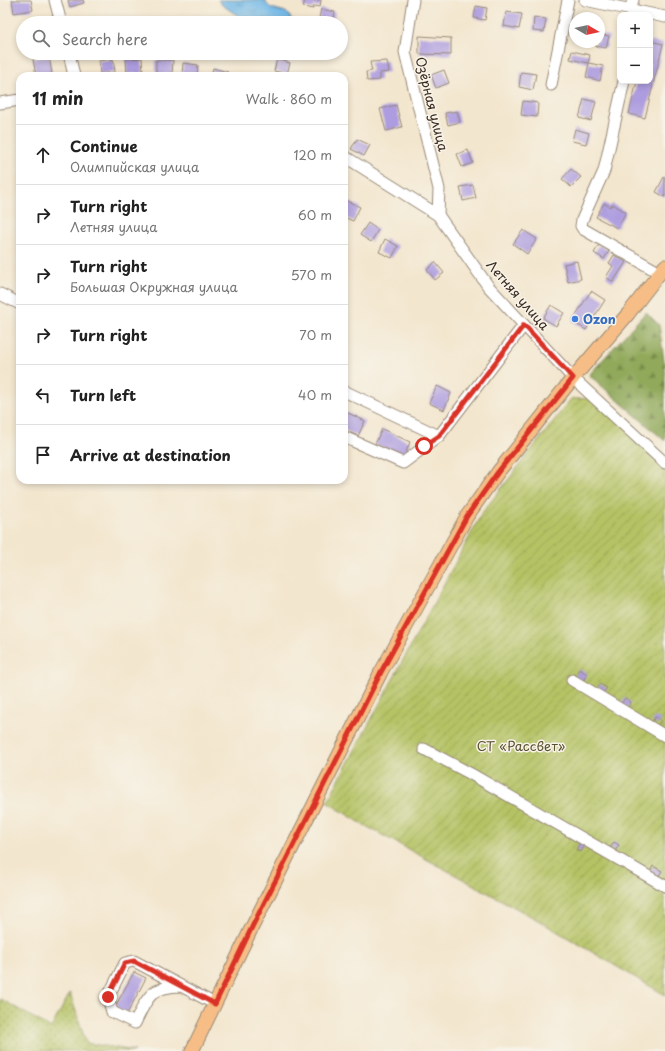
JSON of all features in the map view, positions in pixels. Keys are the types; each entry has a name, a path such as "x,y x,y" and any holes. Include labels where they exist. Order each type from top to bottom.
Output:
{"main road":[{"path":"192,1051 253,925 381,672 467,516 498,472 573,378 628,314 663,269"}],"street":[{"path":"55,0 59,16"},
{"name":"Озёрная улица","path":"414,0 405,52 438,189 438,215"},
{"path":"551,85 568,0"},
{"path":"585,0 635,9 665,18"},
{"path":"71,60 73,72"},
{"path":"623,84 604,171 580,226 583,229 663,269"},
{"path":"0,103 16,101"},
{"name":"Летняя улица","path":"348,159 438,215 488,286 573,378 665,463"},
{"path":"0,294 16,302"},
{"path":"348,439 402,463 439,436 524,325"},
{"path":"348,393 439,436"},
{"path":"572,680 665,736"},
{"path":"424,749 471,774 665,886"},
{"path":"181,986 166,987 149,995 135,1023 112,1012 108,997 125,963 134,961 215,1004"}],"green space":[{"path":"646,312 659,325 665,362 665,441 589,375"},
{"name":"СТ «Рассвет»","path":"595,398 665,461 665,995 536,919 364,825 327,802 482,513 571,399"},
{"path":"70,993 86,1043 135,1051 0,1051 1,999 51,1028"}],"water":[{"path":"218,0 266,0 266,3 271,8 286,12 289,16 238,16 222,5"}],"building":[{"path":"12,0 31,0 33,10 14,13"},
{"path":"68,0 83,0 84,3 70,7"},
{"path":"305,0 321,0 320,7 314,6 313,9 303,7"},
{"path":"476,6 487,8 485,20 474,18"},
{"path":"321,9 335,12 334,16 320,16"},
{"path":"506,12 522,14 519,29 504,26"},
{"path":"534,17 546,19 544,32 533,31"},
{"path":"605,35 609,36 605,48"},
{"path":"419,36 451,38 451,55 419,54"},
{"path":"653,42 663,44 645,118 629,114 636,84 653,84"},
{"path":"572,51 590,55 588,63 570,59"},
{"path":"33,60 50,60 52,72 35,72"},
{"path":"113,60 115,72 100,72 99,61"},
{"path":"126,60 142,60 143,72 127,72"},
{"path":"156,60 173,60 172,72 156,72"},
{"path":"277,60 290,63 288,72 274,71"},
{"path":"387,61 389,72 380,73 380,80 367,81 366,72 372,71 370,62"},
{"path":"183,63 198,65 197,72 182,72"},
{"path":"589,63 603,66 600,81 586,77"},
{"path":"213,68 228,72 212,72"},
{"path":"444,70 449,83 436,88 431,75"},
{"path":"521,72 536,74 533,90 519,87"},
{"path":"584,99 596,102 591,121 579,118"},
{"path":"523,101 538,103 537,117 521,115"},
{"path":"396,105 402,127 386,131 380,109"},
{"path":"457,111 460,122 448,125 445,113"},
{"path":"575,129 589,133 586,144 572,141"},
{"path":"357,139 370,145 364,156 351,149"},
{"path":"468,150 473,163 462,167 457,154"},
{"path":"571,169 581,177 571,187 562,179"},
{"path":"665,177 665,197 656,192"},
{"path":"473,185 476,198 463,201 460,187"},
{"path":"348,201 360,207 353,221 348,219"},
{"path":"604,203 610,207 612,204 626,212 617,228 596,217"},
{"path":"368,223 378,230 371,242 360,235"},
{"path":"523,230 537,239 527,254 513,244"},
{"path":"385,239 398,246 392,258 379,252"},
{"path":"599,245 609,251 604,259 594,253"},
{"path":"614,255 626,262 613,282 606,277 613,266 609,263"},
{"path":"577,261 581,279 568,282 564,264"},
{"path":"435,262 444,273 435,280 427,270"},
{"path":"591,291 605,300 586,330 572,321"},
{"path":"551,305 564,313 556,326 543,318"},
{"path":"437,386 451,393 444,410 429,403"},
{"path":"348,413 365,421 358,436 348,432"},
{"path":"382,429 410,442 404,457 375,444"},
{"path":"579,669 587,674 583,681 575,676"},
{"path":"600,684 607,688 603,693 597,689"},
{"path":"625,698 631,702 628,708 621,704"},
{"path":"655,717 661,720 658,725 652,722"},
{"path":"580,842 585,845 581,852 576,850"},
{"path":"614,842 619,845 615,851 610,848"},
{"path":"653,866 662,871 658,877 650,872"},
{"path":"134,972 146,978 127,1014 115,1007"}],"place":[{"name":"Ozon","path":"575,319"}],"route":[{"path":"108,997 125,963 134,961 215,1004 253,925 381,672 467,516 498,472 573,378 524,325 439,436 424,446"}]}
